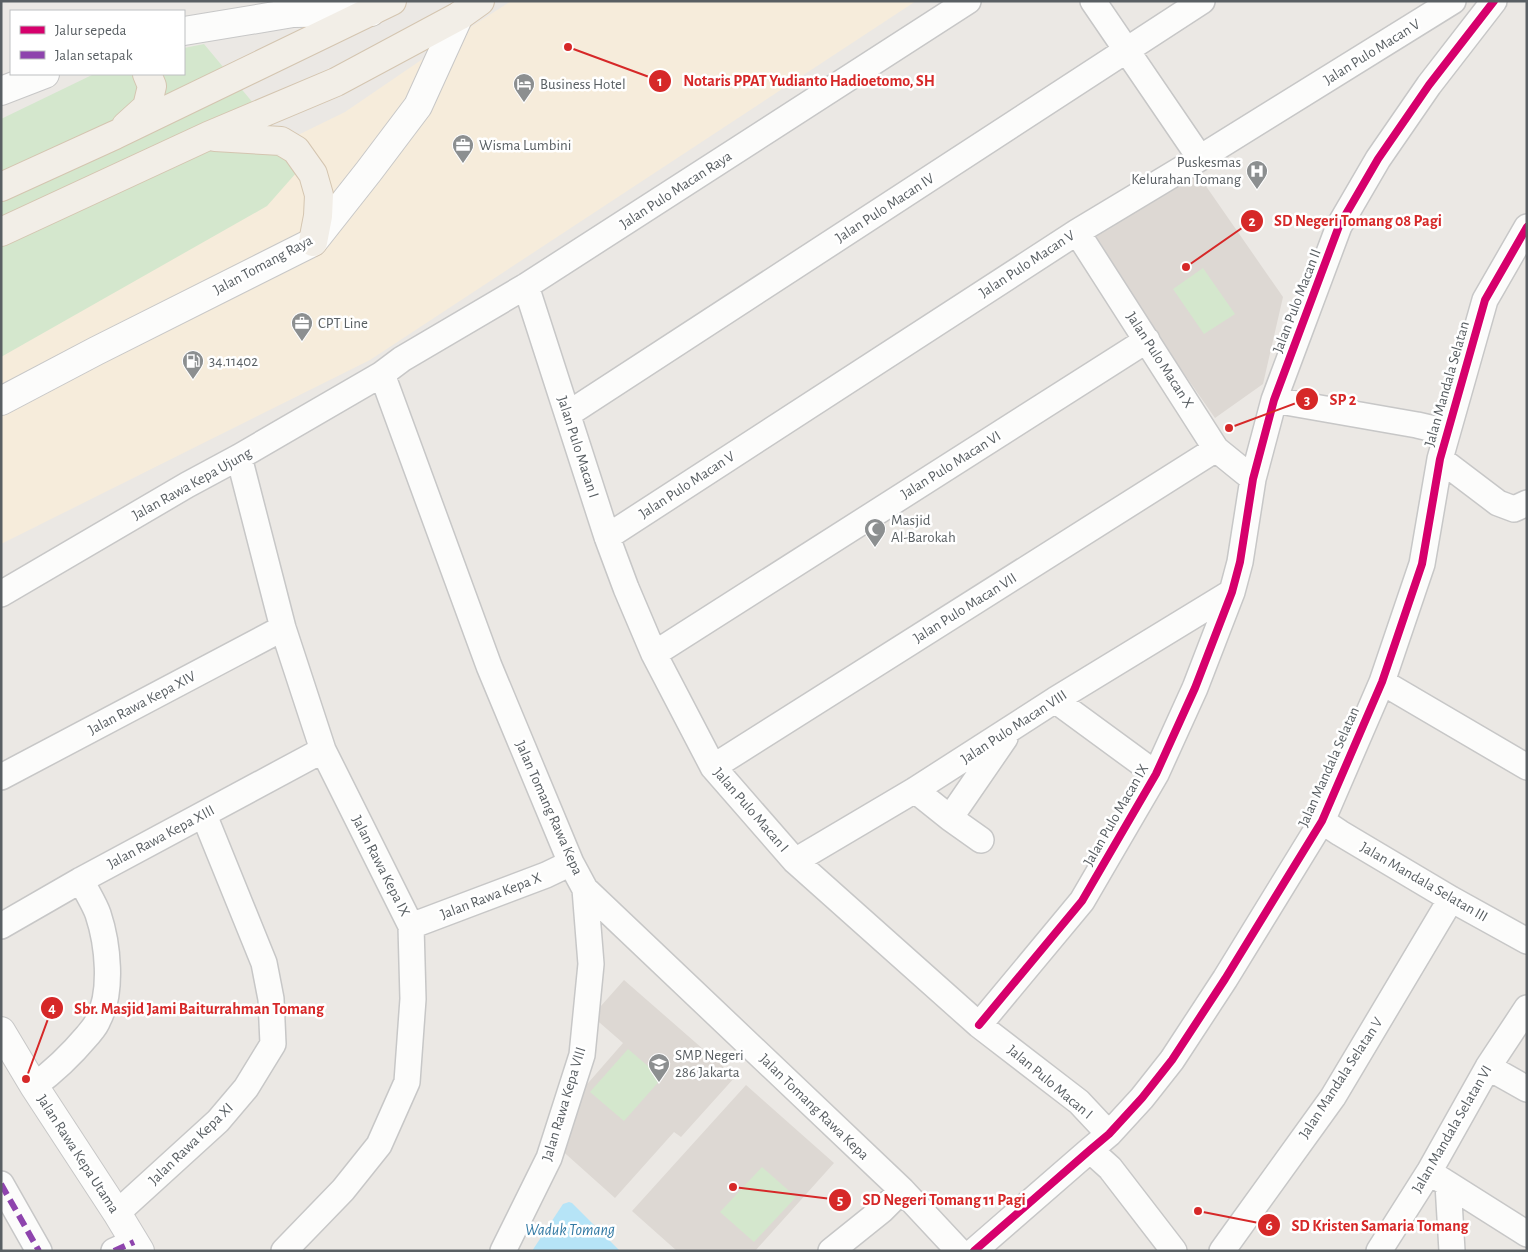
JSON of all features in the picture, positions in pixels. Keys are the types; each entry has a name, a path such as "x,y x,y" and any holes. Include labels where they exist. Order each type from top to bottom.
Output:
{"main road":[{"path":"1,187 115,135 382,6"},
{"name":"Jalan Tomang Raya","path":"1,232 208,136 336,82 470,9"},
{"path":"115,135 147,107 152,86 147,75"},
{"path":"208,136 281,141 296,150 313,174 319,195 318,216 313,242"}],"street":[{"name":"Jalan Pulo Macan Raya","path":"382,374 402,359 526,286 968,1"},
{"path":"1093,1 1200,158"},
{"name":"Jalan Pulo Macan IV","path":"568,414 1202,1"},
{"name":"Jalan Pulo Macan V","path":"607,537 1077,232 1453,1"},
{"name":"Jalan Pulo Macan II","path":"1232,592 1240,562 1253,479 1274,400 1340,226 1378,159 1418,101 1494,1"},
{"path":"185,31 293,13 382,6"},
{"name":"Jalan Tomang Raya","path":"1,401 313,242 418,106 470,9"},
{"path":"1,91 42,75"},
{"name":"Jalan Mandala Selatan","path":"974,1251 1108,1134 1142,1098 1172,1060 1225,979 1322,821 1382,682 1422,564 1440,459 1485,300 1527,227"},
{"name":"Jalan Pulo Macan X","path":"1077,232 1216,449 1253,479"},
{"name":"Jalan Pulo Macan I","path":"526,286 607,537 654,654 713,767 795,861 979,1025 1079,1102 1108,1134"},
{"name":"Jalan Pulo Macan VI","path":"654,654 1147,340"},
{"name":"Jalan Rawa Kepa Ujung","path":"1,594 186,485 239,457 382,374"},
{"name":"Jalan Tomang Rawa Kepa","path":"382,374 489,666 570,863 585,889 902,1190 959,1251"},
{"path":"1274,400 1447,432"},
{"name":"Jalan Pulo Macan VII","path":"713,767 1216,449"},
{"name":"Jalan Rawa Kepa IX","path":"239,457 283,628 323,750 411,926 413,999 407,1082 379,1145 343,1190 284,1251"},
{"path":"1440,459 1498,503 1514,509 1527,503"},
{"name":"Jalan Pulo Macan VIII","path":"795,861 915,790 1055,700 1232,592"},
{"name":"Jalan Pulo Macan IX","path":"979,1025 1082,901 1156,774 1195,688 1232,592"},
{"name":"Jalan Rawa Kepa XIV","path":"1,777 283,628"},
{"path":"1382,682 1525,762"},
{"path":"1055,700 1156,774"},
{"path":"950,818 1012,728"},
{"name":"Jalan Rawa Kepa XIII","path":"1,926 81,880 323,750"},
{"path":"915,790 981,840"},
{"name":"Jalan Rawa Kepa XI","path":"117,1213 218,1121 246,1088 273,1044 271,999 264,963 204,815"},
{"name":"Jalan Mandala Selatan III","path":"1322,821 1451,900 1527,940"},
{"name":"Jalan Rawa Kepa X","path":"411,926 546,875 570,863"},
{"path":"34,1086 47,1077 76,1048 98,1023 102,1011 108,959 98,914 81,880"},
{"name":"Jalan Rawa Kepa VIII","path":"503,1251 549,1158 582,1055 592,964 585,889"},
{"name":"Jalan Mandala Selatan V","path":"1222,1251 1333,1097 1451,900"},
{"name":"Jalan Mandala Selatan VI","path":"1379,1251 1439,1178 1488,1067 1527,1008"},
{"name":"Jalan Rawa Kepa Utama","path":"1,1031 34,1086 117,1213 129,1248"},
{"path":"1488,1067 1527,1089"},
{"path":"1090,1150 1110,1168 1174,1251"},
{"path":"1439,1178 1527,1234"},
{"path":"1439,1178 1452,1251"},
{"path":"1,1184 39,1251"},
{"path":"831,1251 882,1210 902,1190"}],"shaded area":[{"path":"511,1 916,1 370,360 1,544 1,280 345,112"},
{"path":"1192,166 1283,297 1263,384 1215,418 1089,237"},
{"name":"SMP Negeri 286 Jakarta","path":"624,980 735,1077 681,1137 674,1132 615,1198 558,1147 582,1090 623,1043 592,1016"},
{"path":"746,1085 834,1163 755,1251 677,1251 632,1211"}],"green space":[{"path":"204,44 304,164 267,206 1,357 1,119 92,75 185,75 185,48"},
{"path":"1203,268 1235,314 1204,334 1173,289"},
{"path":"628,1049 662,1078 624,1121 590,1092"},
{"path":"762,1167 796,1197 754,1242 720,1212"}],"water":[{"name":"Waduk Tomang","path":"569,1202 620,1251 532,1251 563,1204"}],"marked path":[{"path":"1,1184 39,1251"},
{"path":"114,1251 134,1242"}],"cycle path":[{"path":"979,1025 1082,901 1156,774 1195,688 1232,592 1240,562 1253,479 1274,400 1339,226 1378,159 1429,85 1494,1"},
{"path":"974,1251 1109,1134 1142,1098 1172,1060 1225,979 1322,821 1382,682 1422,564 1440,459 1485,300 1527,227"}],"place":[{"name":"Notaris PPAT Yudianto Hadioetomo, SH","path":"568,47"},
{"name":"Business Hotel","path":"524,103"},
{"name":"Wisma Lumbini","path":"463,164"},
{"name":"Puskesmas Kelurahan Tomang","path":"1257,190"},
{"name":"SD Negeri Tomang 08 Pagi","path":"1186,267"},
{"name":"CPT Line","path":"302,342"},
{"name":"34.11402","path":"193,380"},
{"name":"SP 2","path":"1229,428"},
{"name":"Masjid Al-Barokah","path":"875,548"},
{"name":"Sbr. Masjid Jami Baiturrahman Tomang","path":"26,1079"},
{"name":"SMP Negeri 286 Jakarta","path":"659,1083"},
{"name":"SD Negeri Tomang 11 Pagi","path":"733,1187"},
{"name":"SD Kristen Samaria Tomang","path":"1198,1211"}]}
